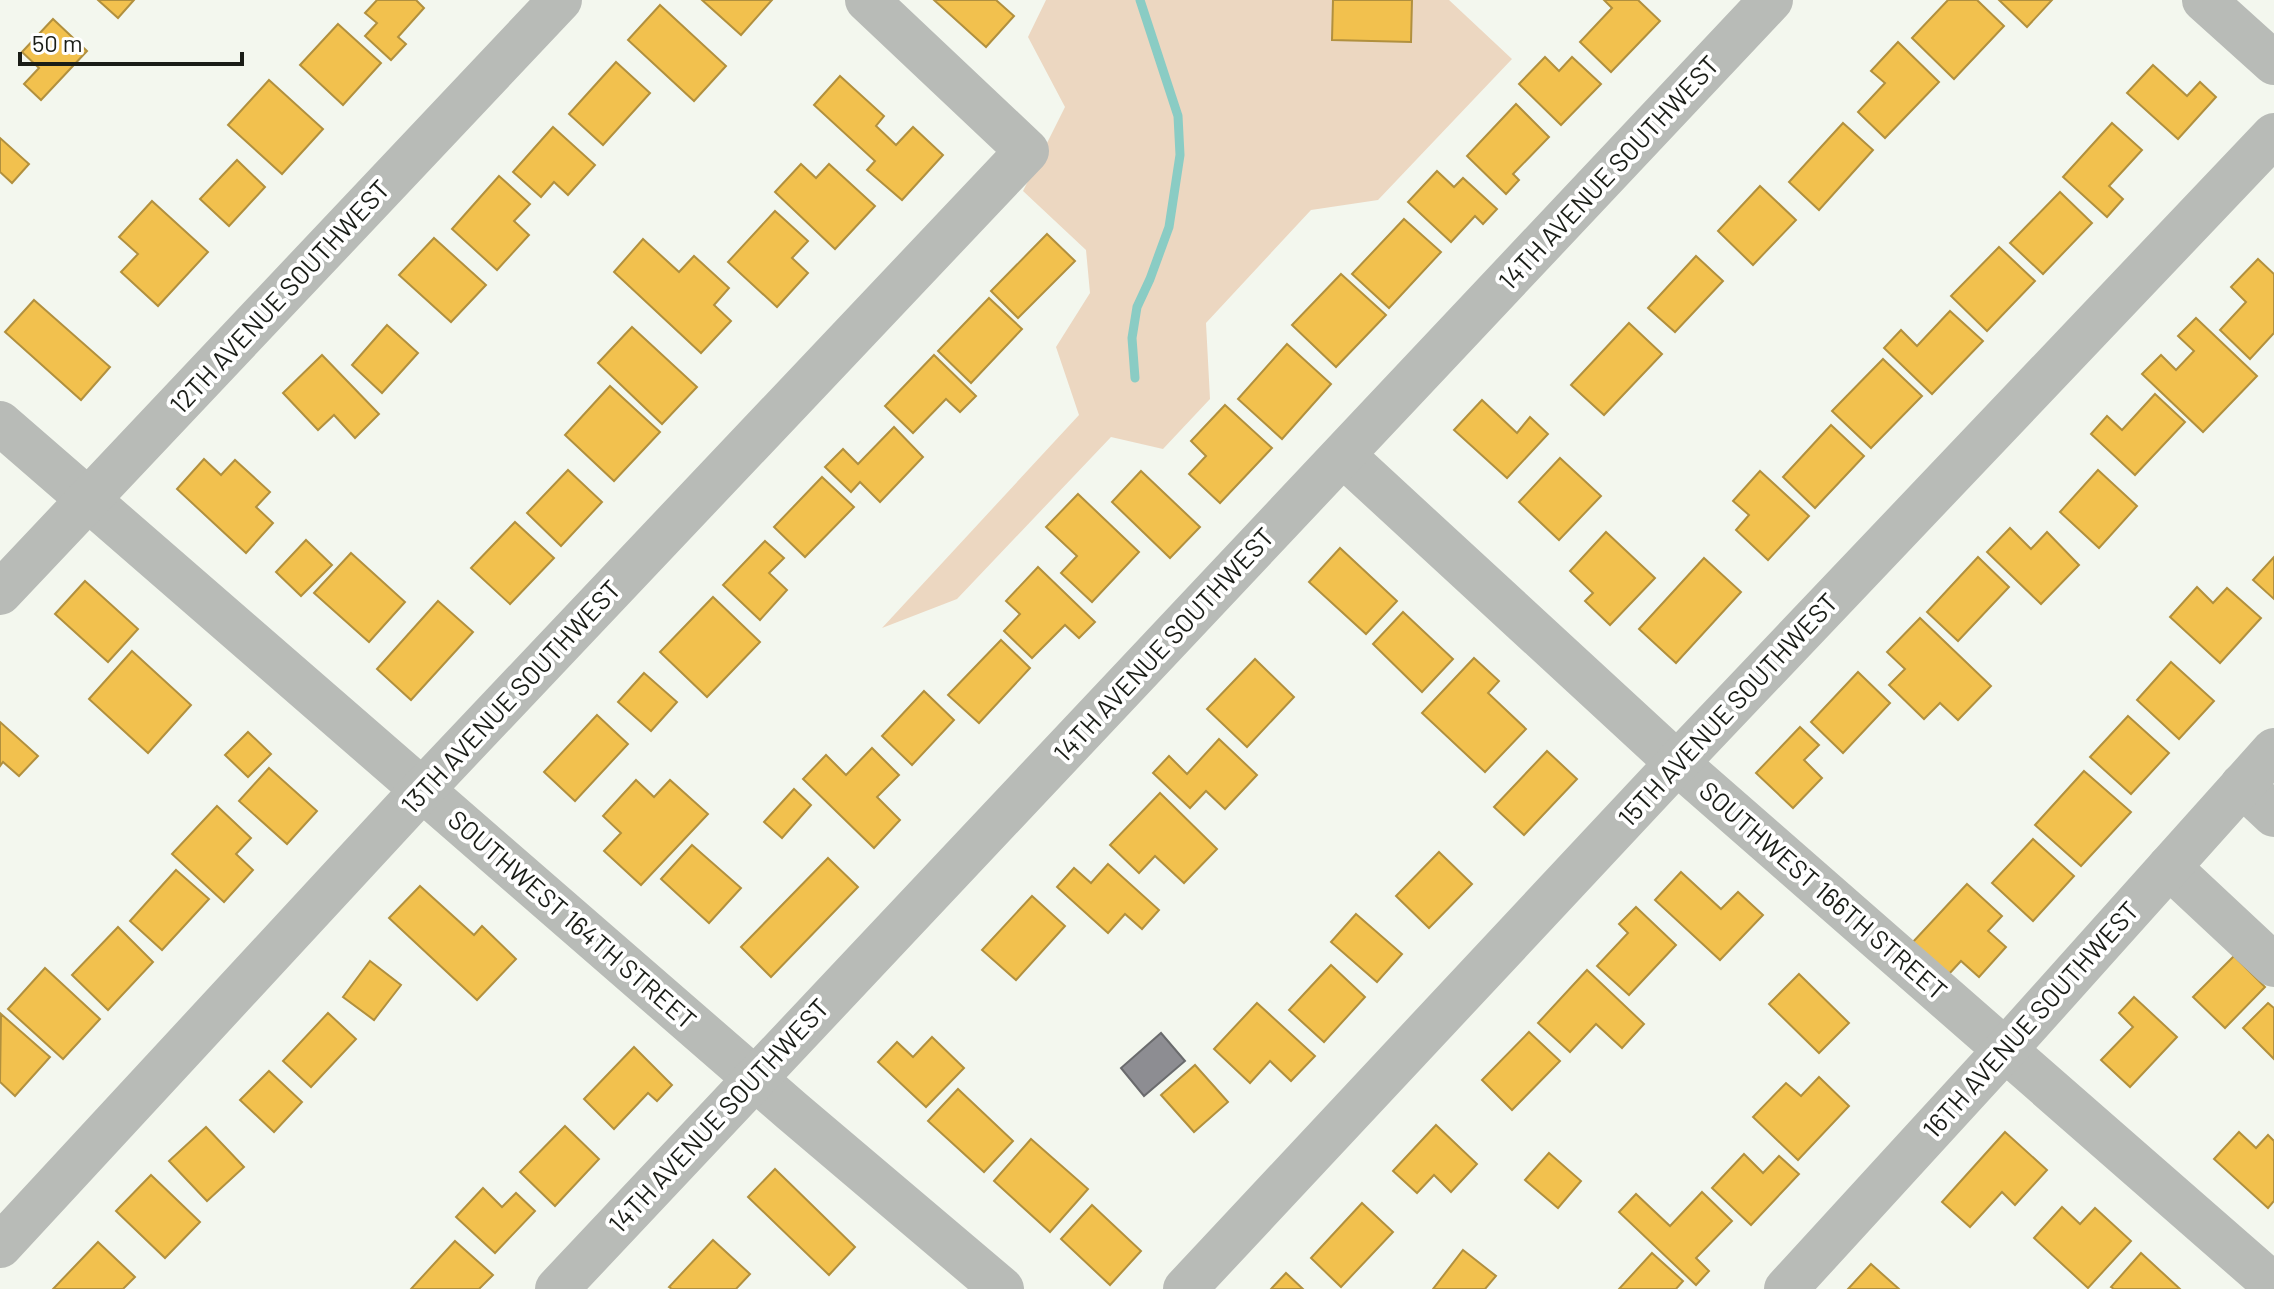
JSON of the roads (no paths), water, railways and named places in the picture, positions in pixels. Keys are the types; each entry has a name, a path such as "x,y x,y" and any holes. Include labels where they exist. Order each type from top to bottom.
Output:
{"street":[{"name":"12TH AVENUE SOUTHWEST","path":"0,593 560,0"},
{"name":"13TH AVENUE SOUTHWEST","path":"0,1246 422,790 1027,151 867,0"},
{"name":"14TH AVENUE SOUTHWEST","path":"557,1289 1771,0"},
{"path":"2204,0 2274,63"},
{"name":"15TH AVENUE SOUTHWEST","path":"1185,1289 1677,763 2274,135"},
{"name":"SOUTHWEST 164TH STREET","path":"0,423 1002,1289"},
{"name":"SOUTHWEST 166TH STREET","path":"1344,456 1677,763 2274,1285"},
{"name":"16TH AVENUE SOUTHWEST","path":"1786,1289 2274,750"},
{"path":"2242,785 2274,815"},
{"path":"2169,867 2274,965"}],"waterway":[{"path":"1135,378 1132,338 1137,307 1169,227 1180,155 1178,116 1140,0"}]}
